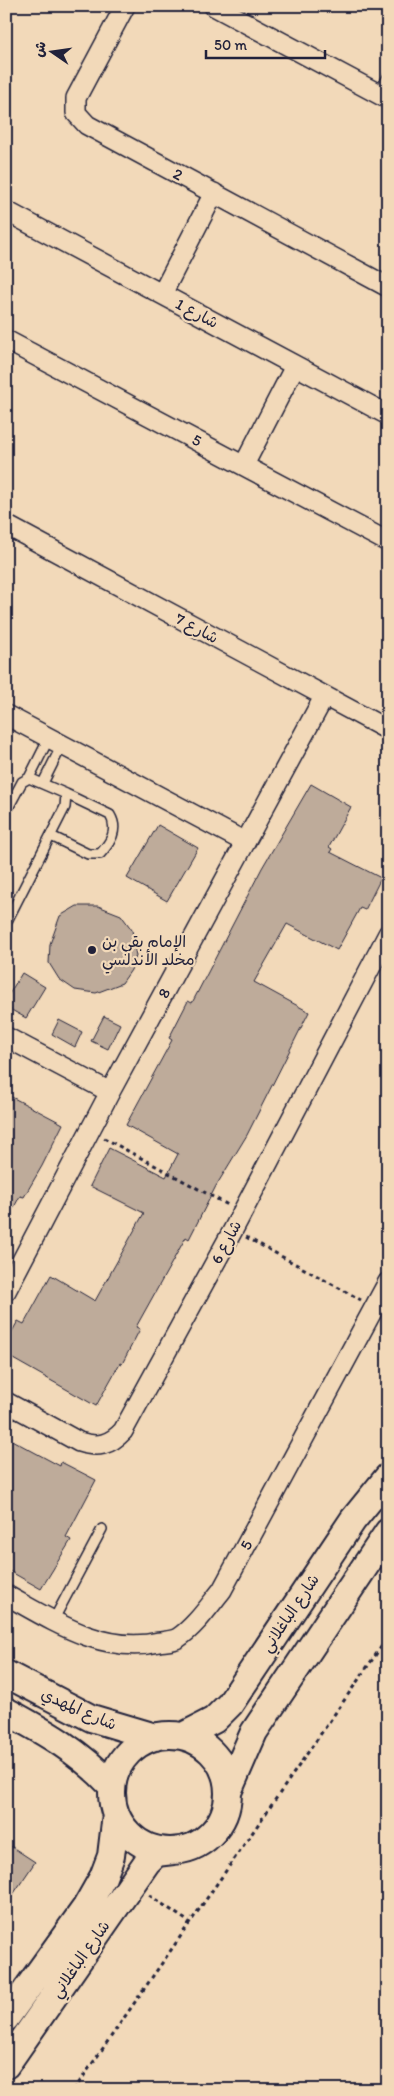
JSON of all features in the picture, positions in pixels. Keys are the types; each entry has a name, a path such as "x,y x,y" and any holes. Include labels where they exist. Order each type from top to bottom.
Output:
{"main road":[{"name":"شارع الباغلاني","path":"183,1736 214,1720 230,1704 352,1520 388,1477"},
{"path":"228,1792 227,1779 215,1756 206,1747 183,1736 155,1737 131,1750 116,1773 112,1786 112,1800 116,1814 124,1829 136,1840 151,1848 168,1852 185,1850 197,1845 216,1829 223,1818 228,1792 254,1732 388,1532"},
{"name":"شارع المهدي","path":"6,1674 91,1718 155,1737"},
{"name":"شارع المهدي","path":"6,1711 74,1750 91,1763 112,1786"},
{"name":"شارع الباغلاني","path":"6,2018 86,1907 103,1877 110,1856 116,1814"},
{"name":"شارع الباغلاني","path":"6,2065 132,1884 156,1853 185,1850"}],"street":[{"name":"2","path":"125,6 76,98 76,113 87,125 388,287"},
{"path":"214,6 383,97"},
{"path":"162,294 214,193"},
{"name":"شارع 1","path":"6,211 388,415"},
{"name":"5","path":"6,340 388,542"},
{"path":"244,465 295,366"},
{"name":"شارع 7","path":"6,525 388,730"},
{"name":"8","path":"6,1291 110,1092 324,697"},
{"path":"6,715 245,842"},
{"name":"شارع 6","path":"6,1402 80,1442 91,1446 104,1445 115,1440 123,1431 233,1230 388,934"},
{"path":"6,1037 110,1092"},
{"name":"5","path":"6,1596 53,1621 96,1640 123,1645 150,1645 177,1638 204,1614 222,1590 388,1282"}],"lane":[{"path":"383,97 388,76"},
{"path":"6,812 22,782 29,778 55,741"},
{"path":"43,783 55,741"},
{"path":"29,778 110,815 114,822 111,842 100,854 88,854 51,836"},
{"path":"6,923 65,807 66,794"},
{"path":"53,1621 102,1529"}],"path":[{"path":"91,1130 242,1213"},
{"path":"233,1230 374,1307"},
{"path":"74,2090 388,1637"},
{"path":"132,1884 190,1922"}],"building":[{"path":"311,784 351,807 329,847 332,849 330,852 381,878 365,910 360,908 337,950 287,924 254,982 309,1012 247,1135 216,1186 189,1239 186,1237 136,1327 140,1329 122,1364 120,1363 96,1406 6,1355 6,1342 18,1321 24,1324 51,1275 95,1301 144,1213 90,1186 109,1148 166,1177 178,1154 126,1125 172,1040 169,1038 188,1001 192,1003 262,868"},
{"path":"158,825 198,848 167,901 127,878"},
{"name":"الإمام بقي بن مخلد الأندلسي","path":"77,906 98,906 121,915 132,930 136,956 131,970 122,983 96,993 75,990 59,979 49,963 50,944 60,916"},
{"path":"22,973 45,987 26,1018 6,1007 6,999"},
{"path":"104,1016 120,1024 108,1049 91,1041"},
{"path":"59,1020 82,1032 75,1047 52,1034"},
{"path":"6,1094 63,1124 24,1197 20,1196 6,1222"},
{"path":"6,1437 60,1466 61,1462 96,1480 66,1537 71,1540 41,1589 6,1569"},
{"path":"6,1843 35,1862 6,1905"}],"place":[{"name":"الإمام بقي بن مخلد الأندلسي","path":"92,950"}]}
